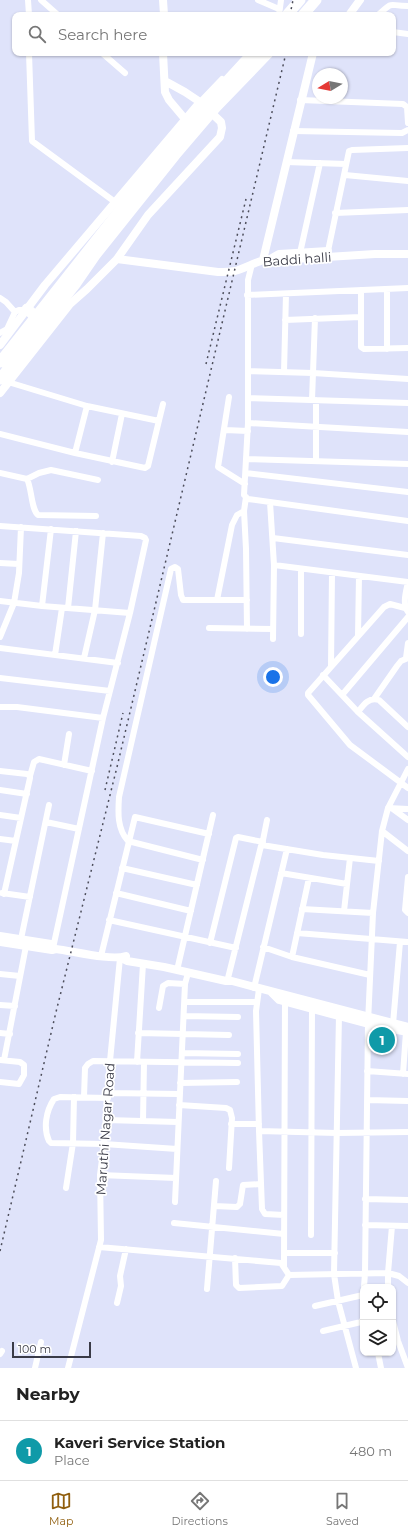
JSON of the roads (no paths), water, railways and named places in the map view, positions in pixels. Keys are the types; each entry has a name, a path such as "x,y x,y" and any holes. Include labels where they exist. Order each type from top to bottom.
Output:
{"highway":[{"path":"282,12 300,0"},
{"path":"306,12 316,0"},
{"path":"4,380 208,102 250,56"},
{"path":"0,362 30,312 172,151 265,56"}],"street":[{"path":"28,0 29,12"},
{"path":"41,0 55,12"},
{"path":"163,0 164,12"},
{"path":"258,0 279,12"},
{"path":"281,0 281,12"},
{"path":"352,12 360,0"},
{"path":"381,12 389,2 408,6"},
{"path":"396,32 408,34"},
{"path":"30,56 32,142 115,202"},
{"path":"105,56 125,73"},
{"path":"163,56 165,92 169,100 185,119"},
{"path":"0,345 30,312 115,202 185,119 243,56"},
{"path":"263,260 300,100 312,56"},
{"path":"0,393 4,380 70,304 88,290 117,259 148,215 220,137 222,128 221,122 198,105 186,92 165,81"},
{"path":"300,100 407,105 408,123"},
{"path":"293,131 364,134 408,132"},
{"path":"328,251 335,213 345,175 348,153 352,150 408,148"},
{"path":"286,162 346,164"},
{"path":"300,253 320,163"},
{"path":"345,175 408,181"},
{"path":"335,213 408,210"},
{"path":"272,258 279,254 381,248 408,249"},
{"name":"Baddi halli","path":"117,259 218,272 237,270 272,258 279,260 375,254 408,254"},
{"path":"247,629 244,511 246,497 245,484 248,431 248,280 252,264"},
{"path":"237,270 248,280"},
{"path":"248,295 408,288"},
{"path":"387,289 387,349"},
{"path":"361,290 361,347 387,349 408,348"},
{"path":"284,372 286,294"},
{"path":"0,298 6,302 14,312"},
{"path":"0,333 7,329 14,312 19,310 30,312"},
{"path":"286,320 315,318 361,318"},
{"path":"315,318 313,373 316,461"},
{"path":"248,371 313,373 408,379"},
{"path":"4,380 87,406 159,421"},
{"path":"230,397 218,467 245,484"},
{"path":"248,398 408,403"},
{"path":"0,434 112,462 143,468 148,466 163,404"},
{"path":"75,453 87,406"},
{"path":"112,462 122,414"},
{"path":"248,423 315,428 408,432"},
{"path":"225,430 248,431"},
{"path":"246,459 408,464"},
{"path":"0,473 27,479 39,473 51,470 98,480"},
{"path":"246,473 408,492"},
{"path":"27,479 31,486 35,512 38,515 96,516"},
{"path":"246,497 248,499 408,521"},
{"path":"270,502 274,565 273,639"},
{"path":"217,600 232,525 237,515 244,511"},
{"path":"0,526 141,536 146,540 118,663 103,718 54,948"},
{"path":"1,634 14,603 19,564 21,527"},
{"path":"42,606 51,529"},
{"path":"55,655 65,608 76,531"},
{"path":"84,658 95,610 103,533"},
{"path":"273,538 408,555"},
{"path":"0,563 19,564"},
{"path":"274,565 408,582 404,604 407,610"},
{"path":"203,860 128,841 124,837 120,825 119,797 171,569 175,567 178,569 181,596 184,600 247,600"},
{"path":"301,569 301,634"},
{"path":"331,666 332,573"},
{"path":"358,636 359,576"},
{"path":"0,601 130,613"},
{"path":"407,610 395,605 386,605 309,691 308,695 350,745 408,788"},
{"path":"342,695 408,617"},
{"path":"209,628 273,629"},
{"path":"358,712 370,700 374,699 401,661 407,658 408,643"},
{"path":"0,648 118,663"},
{"path":"323,675 358,712 408,757"},
{"path":"0,678 110,691"},
{"path":"374,699 379,700 408,727"},
{"path":"0,707 23,707 103,718"},
{"path":"64,765 69,734"},
{"path":"30,897 2,893 16,841 34,762 37,760 92,771"},
{"path":"364,1284 368,1020 373,913 382,831 400,783 408,769"},
{"path":"0,771 27,774 30,776"},
{"path":"0,790 27,794"},
{"path":"0,1082 19,1084 24,1075 24,1065 20,1062 2,1060 10,1034 20,976 30,897 49,805"},
{"path":"390,808 408,809"},
{"path":"390,808 408,820"},
{"path":"0,815 21,818"},
{"path":"178,966 213,815"},
{"path":"100,956 134,818 136,816 209,834"},
{"path":"230,979 267,820"},
{"path":"46,822 79,829"},
{"path":"382,831 408,851"},
{"path":"210,942 236,838 238,837 287,849 379,861"},
{"path":"0,839 16,841"},
{"path":"284,1215 265,1214 262,1209 256,988 263,947 287,849"},
{"path":"344,911 350,858"},
{"path":"122,868 197,885"},
{"path":"281,873 346,884"},
{"path":"408,877 405,910 408,913"},
{"path":"292,957 309,878"},
{"path":"116,893 190,910"},
{"path":"302,909 373,913"},
{"path":"109,920 236,948"},
{"path":"297,932 372,940 408,942"},
{"path":"0,936 24,943 100,956 121,958 127,961 188,972 226,981 230,979"},
{"path":"0,942 24,943"},
{"path":"393,1024 400,942"},
{"path":"263,947 292,957 370,975"},
{"path":"121,958 127,956 178,966 230,979 256,988 284,994 368,1020 407,1030"},
{"name":"Maruthi Nagar Road","path":"68,1368 99,1247 101,1222 100,1175 121,958"},
{"path":"137,1062 143,964"},
{"path":"175,1202 185,984 188,972"},
{"path":"0,974 20,976"},
{"path":"159,1008 162,986 168,983 185,984"},
{"path":"271,992 279,1000 339,1015 393,1024 407,1030"},
{"path":"285,1001 284,1266 286,1273 289,1275"},
{"path":"185,1002 256,1002"},
{"path":"0,1005 15,1006"},
{"path":"311,1235 312,1008"},
{"path":"339,1015 334,1274 338,1301 356,1368"},
{"path":"184,1016 238,1017"},
{"path":"367,1071 405,1074 407,1030"},
{"path":"0,1033 10,1034"},
{"path":"138,1033 229,1035"},
{"path":"182,1053 238,1054"},
{"path":"84,1097 85,1068 93,1061 238,1063"},
{"path":"142,1121 144,1062"},
{"path":"180,1083 237,1082"},
{"path":"177,1149 104,1144 51,1143 49,1142 46,1126 48,1111 54,1099 60,1097 142,1093 179,1094"},
{"path":"66,1188 73,1143 74,1097"},
{"path":"367,1100 408,1101"},
{"path":"179,1105 228,1108 231,1112 232,1124 229,1168"},
{"path":"106,1120 178,1122"},
{"path":"232,1124 285,1131 337,1133 408,1132"},
{"path":"100,1175 176,1178"},
{"path":"207,1289 216,1181"},
{"path":"214,1206 237,1206 240,1204 243,1185 261,1184"},
{"path":"365,1199 408,1200"},
{"path":"174,1223 284,1234"},
{"path":"365,1225 408,1226"},
{"path":"388,1284 392,1226"},
{"path":"99,1247 235,1258 281,1263 284,1266"},
{"path":"117,1303 121,1286 120,1276 126,1249"},
{"path":"284,1253 335,1253"},
{"path":"235,1258 236,1285 239,1288 282,1286 289,1275"},
{"path":"289,1275 388,1273 399,1276 408,1283"},
{"path":"315,1306 360,1295"},
{"path":"322,1331 361,1322 362,1320"},
{"path":"396,1331 407,1366"},
{"path":"35,1368 41,1342"},
{"path":"378,1356 380,1368"}],"railway":[{"path":"291,12 293,0"},
{"path":"0,1251 56,1012 117,767 285,56"},
{"path":"206,364 246,199"},
{"path":"105,790 123,713"}],"place":[{"name":"Kaveri Service Station","path":"382,1040"}]}
